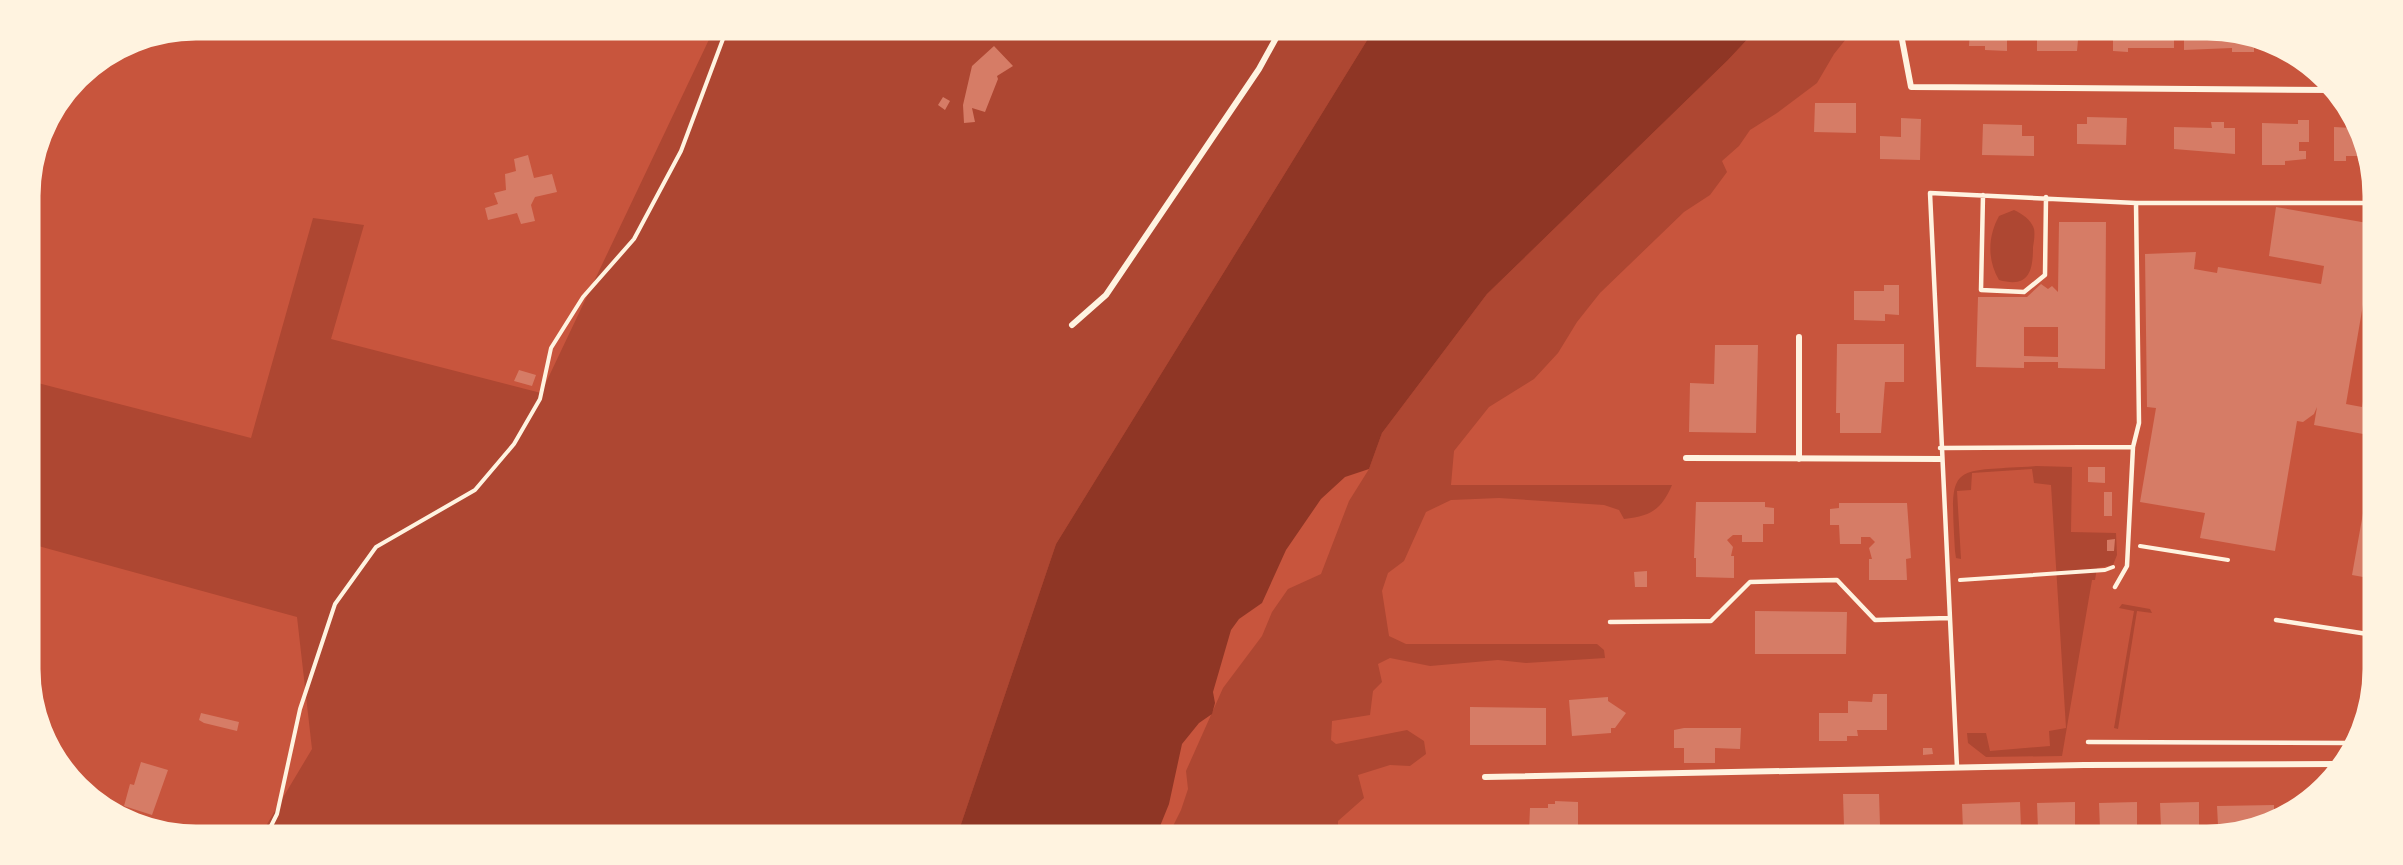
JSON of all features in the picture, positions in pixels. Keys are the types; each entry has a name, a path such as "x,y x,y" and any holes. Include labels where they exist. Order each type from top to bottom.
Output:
{"street":[{"path":"1072,325 1106,295 1259,69 1275,39"},
{"path":"1902,39 1911,87 2322,90"},
{"path":"1799,338 1799,459"},
{"path":"1686,458 1941,459"},
{"path":"1485,777 1957,767 2331,764"}],"lane":[{"path":"1957,767 1940,448 1930,193 2136,203 2364,203"},
{"path":"1983,195 1981,290 2024,292 2045,275 2046,197"},
{"path":"2115,587 2127,566 2133,447 2139,423 2136,203"},
{"path":"1940,448 2133,447"},
{"path":"1610,622 1711,621 1750,582 1838,580 1875,620 1949,618"},
{"path":"2276,620 2364,633"},
{"path":"2088,742 2345,743"}],"path":[{"path":"271,826 277,814 300,709 335,604 376,547 475,490 514,444 540,399 551,348 583,297 634,238 681,151 723,39"},
{"path":"2128,544 2228,560"},
{"path":"1959,580 2105,570 2121,561"}],"shaded area":[{"path":"709,39 1368,39 1056,544 960,826 266,826 312,749 297,617 39,546 39,383 251,438 313,218 364,225 331,339 541,393"},
{"path":"1368,39 1748,39 1487,294 1382,433 1369,469 1345,477 1321,499 1286,550 1262,603 1239,619 1231,630 1213,692 1215,703 1212,714 1199,723 1182,744 1169,804 1160,826 960,826 1056,544"},
{"path":"1748,39 1846,39 1817,83 1750,130 1739,146 1722,161 1727,172 1710,195 1684,212 1600,293 1577,322 1558,353 1534,379 1489,407 1454,451 1451,485 1672,485 1664,500 1648,514 1624,519 1619,510 1604,505 1499,498 1451,500 1426,512 1404,561 1388,573 1382,591 1389,636 1406,644 1597,644 1604,650 1605,658 1526,663 1498,660 1430,666 1390,658 1378,664 1382,682 1373,691 1370,715 1332,721 1331,740 1336,744 1407,730 1424,741 1426,754 1410,766 1390,765 1358,775 1364,798 1338,821 1338,826 1173,826 1188,789 1186,771 1223,688 1262,636 1272,612 1288,589 1321,574 1349,501 1369,469 1382,433 1487,294"},
{"path":"2014,210 2031,222 2034,238 2030,271 2023,280 2009,282 1999,280 1992,264 1990,248 1999,216"},
{"path":"2036,466 2072,467 2071,532 2116,533 2117,555 2113,565 2097,568 2095,580 2092,580 2062,756 1986,757 1968,743 1967,733 1986,733 1990,751 2050,746 2049,731 2066,728 2051,485 2034,483 2032,469 1972,473 1971,490 1957,491 1961,559 1956,558 1955,551 1953,501 1955,486 1961,477 1971,472"},
{"path":"2122,604 2150,609 2152,613 2137,611 2118,729 2114,728 2134,611 2119,608"}],"building":[{"path":"1969,39 2007,39 2007,51 1985,50 1985,46 1969,46"},
{"path":"2037,39 2089,39 2078,40 2077,51 2037,51"},
{"path":"2113,39 2174,39 2174,48 2128,48 2128,52 2113,51"},
{"path":"2184,39 2227,40 2254,46 2254,52 2232,52 2232,48 2184,50"},
{"path":"994,46 1013,66 997,76 998,79 985,112 972,108 975,122 964,123 963,105 972,66"},
{"path":"943,97 950,101 945,110 938,105"},
{"path":"1815,103 1856,103 1856,133 1814,132"},
{"path":"2087,117 2127,118 2126,145 2077,144 2077,124 2087,124"},
{"path":"1901,118 1921,119 1920,160 1880,159 1880,136 1901,137"},
{"path":"2298,120 2309,120 2309,142 2299,142 2299,151 2306,151 2306,159 2285,161 2285,165 2262,165 2262,123 2298,124"},
{"path":"2211,122 2224,122 2224,128 2235,128 2235,154 2174,149 2174,127 2212,128"},
{"path":"1983,124 2022,125 2022,136 2034,136 2034,156 1982,155"},
{"path":"2334,127 2348,128 2360,161 2358,161 2358,156 2346,156 2346,161 2334,161"},
{"path":"528,155 534,178 552,174 557,192 535,197 531,205 535,221 521,224 517,213 488,220 485,208 498,204 494,193 506,190 505,174 516,171 514,159"},
{"path":"2276,207 2364,222 2364,299 2346,404 2362,407 2364,396 2364,434 2314,425 2317,407 2314,414 2303,422 2297,421 2275,551 2200,538 2205,513 2140,502 2156,408 2147,407 2145,254 2196,252 2194,269 2217,273 2218,267 2321,284 2324,266 2269,256"},
{"path":"2059,222 2106,222 2105,369 2058,368 2058,362 2024,362 2024,368 1976,367 1978,297 2027,297 2041,284 2048,289 2052,286 2058,292","holes":["2024,327 2058,327 2058,357 2024,356"]},
{"path":"1884,285 1899,285 1899,315 1885,314 1885,321 1854,320 1854,291 1884,291"},
{"path":"1837,344 1904,344 1904,382 1885,382 1881,433 1840,433 1840,413 1836,413"},
{"path":"1715,345 1758,345 1756,433 1689,432 1690,383 1714,384"},
{"path":"519,370 536,375 532,386 514,381"},
{"path":"2088,467 2105,467 2105,483 2088,482"},
{"path":"2104,492 2112,492 2112,516 2104,516"},
{"path":"1696,502 1765,502 1765,507 1774,508 1774,524 1763,524 1763,542 1742,542 1742,535 1733,535 1727,540 1733,547 1731,556 1734,556 1734,578 1696,577 1696,558 1694,558"},
{"path":"1839,503 1907,503 1911,558 1906,559 1907,580 1869,580 1869,559 1872,559 1869,548 1875,542 1870,537 1861,537 1861,544 1840,544 1839,525 1830,525 1830,509 1839,508"},
{"path":"2364,508 2364,577 2352,575"},
{"path":"2115,539 2114,551 2107,551 2107,540"},
{"path":"1647,571 1647,587 1635,587 1634,572"},
{"path":"1755,611 1847,612 1846,654 1755,654"},
{"path":"1873,694 1887,694 1887,730 1857,730 1858,736 1847,736 1847,741 1819,741 1819,713 1848,713 1848,701 1872,702"},
{"path":"1608,697 1608,701 1626,713 1615,728 1611,728 1611,733 1572,736 1569,700"},
{"path":"1470,707 1546,708 1546,745 1470,745"},
{"path":"201,713 239,722 237,731 204,723 199,720"},
{"path":"1741,728 1740,749 1715,748 1715,763 1684,763 1684,748 1674,748 1674,730"},
{"path":"1923,748 1932,748 1933,754 1923,755"},
{"path":"141,762 168,770 152,815 124,806 130,784 134,785"},
{"path":"1843,794 1879,794 1880,825 1844,826"},
{"path":"1555,801 1578,802 1578,826 1529,826 1530,808 1548,808 1548,804 1555,804"},
{"path":"2020,802 2021,826 1963,826 1962,804"},
{"path":"2075,802 2075,826 2038,826 2037,803"},
{"path":"2137,802 2137,826 2100,826 2099,803"},
{"path":"2199,802 2199,826 2161,826 2160,803"},
{"path":"2274,805 2274,811 2257,818 2218,825 2217,806"}]}
